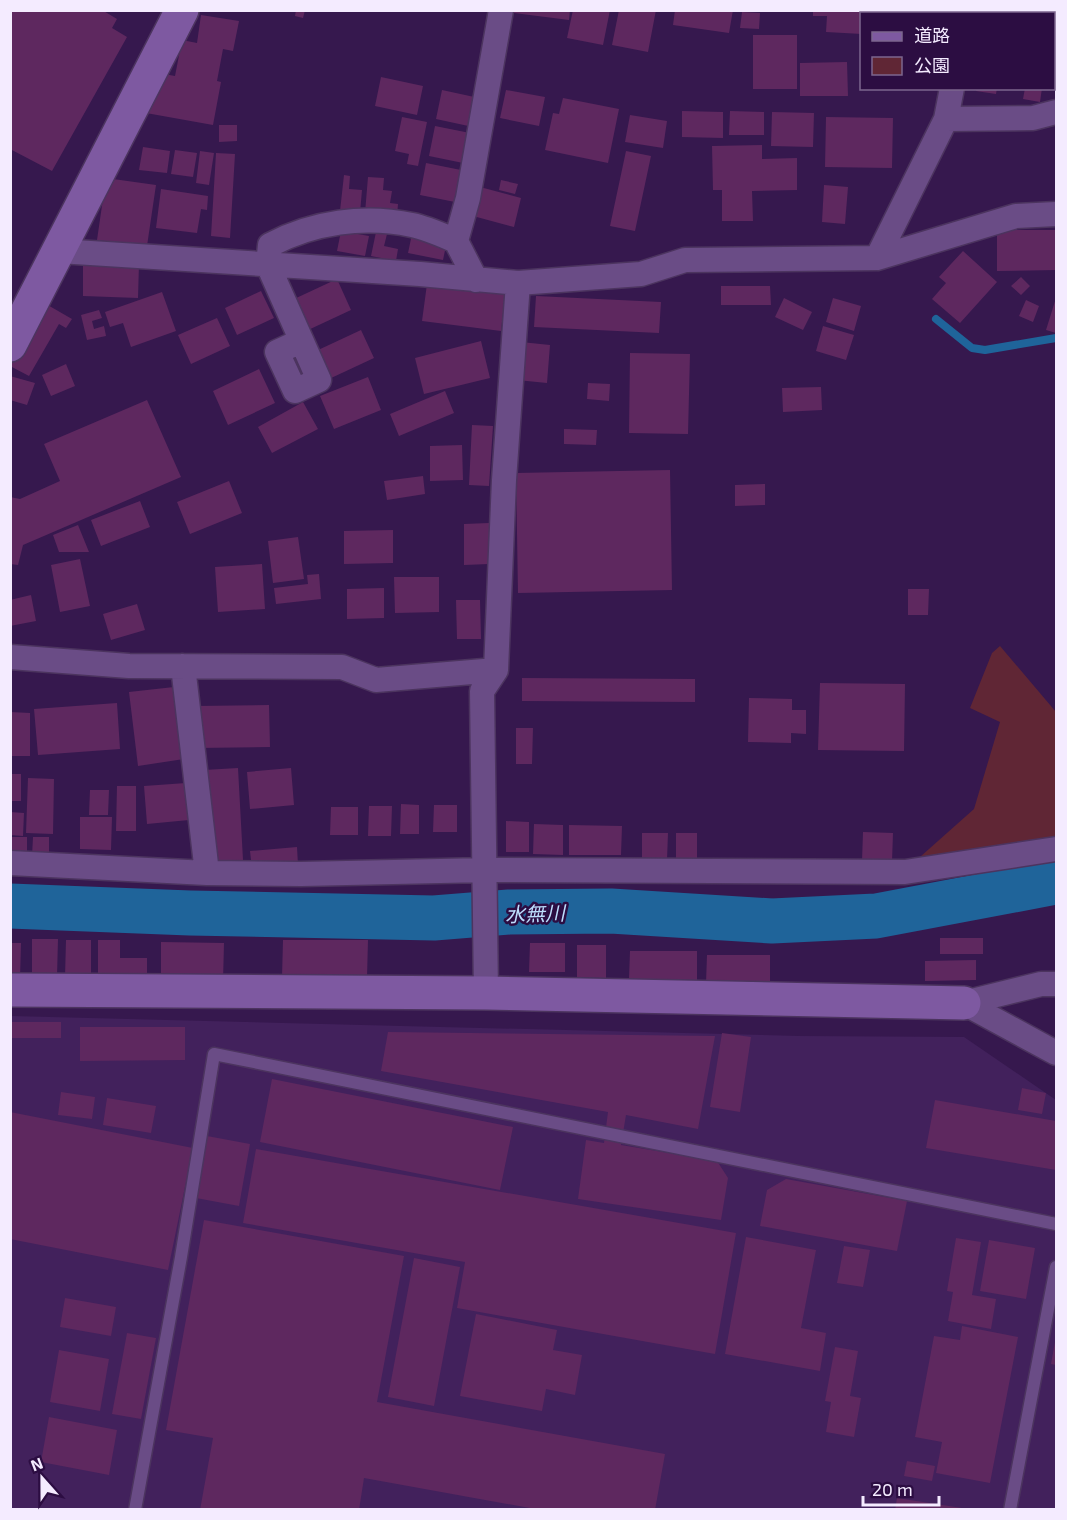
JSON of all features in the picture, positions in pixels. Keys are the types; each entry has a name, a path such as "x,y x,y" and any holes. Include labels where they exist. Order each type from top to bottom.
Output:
{"street":[{"path":"10,345 182,10"},
{"path":"476,280 456,241 468,198 501,10"},
{"path":"877,258 946,119 952,90"},
{"path":"946,119 1034,118 1056,112"},
{"path":"59,251 518,283 641,274 685,260 877,258 1016,216 1056,214"},
{"path":"302,341 268,265 270,245 297,231 330,223 375,222 412,225 456,241"},
{"path":"486,993 482,692 496,670 504,480 518,283"},
{"path":"10,657 129,666 342,667 376,680 496,670"},
{"path":"183,666 207,873"},
{"path":"10,863 207,873 486,870 905,872 1056,849"},
{"path":"10,990 486,993 964,1003 1041,984 1056,984"},
{"path":"964,1003 1056,1053"}],"lane":[{"path":"135,1509 181,1257 214,1054 1056,1224"},
{"path":"1010,1509 1056,1267"}],"shaded area":[{"path":"11,1016 799,1036 964,1037 1056,1100 1056,1509 11,1510"}],"green space":[{"path":"1000,646 1056,712 1056,838 911,865 974,809 1000,722 970,708 992,653"}],"building":[{"path":"11,10 102,10 117,19 112,28 127,37 52,171 10,149"},
{"path":"296,10 305,10 303,18 295,16"},
{"path":"514,10 570,10 569,20 514,13"},
{"path":"573,10 610,10 603,45 567,38"},
{"path":"619,10 656,10 648,52 612,45"},
{"path":"675,10 733,10 729,33 673,25"},
{"path":"813,10 882,10 882,12 860,12 860,34 826,32 827,16 813,16"},
{"path":"742,12 760,13 759,29 740,28"},
{"path":"201,15 239,21 233,51 223,49 217,81 221,82 213,125 146,113 153,72 175,76 182,40 197,43"},
{"path":"753,35 797,35 797,89 753,89"},
{"path":"847,62 848,96 800,96 800,63"},
{"path":"381,77 423,86 417,115 375,106"},
{"path":"442,90 479,98 473,127 436,119"},
{"path":"506,90 545,97 539,126 500,118"},
{"path":"976,90 997,90 996,94"},
{"path":"1025,90 1042,90 1040,102 1023,99"},
{"path":"563,98 619,109 608,163 545,150 553,113 559,114"},
{"path":"682,111 723,112 723,138 682,137"},
{"path":"730,111 764,112 764,135 729,135"},
{"path":"772,112 814,113 813,147 771,146"},
{"path":"630,115 667,121 663,148 625,142"},
{"path":"402,117 427,122 418,166 407,164 409,154 395,151"},
{"path":"826,117 893,118 892,168 825,167"},
{"path":"219,125 237,125 237,141 219,142"},
{"path":"435,126 475,134 468,164 429,156"},
{"path":"762,145 762,159 797,158 797,190 752,191 753,221 722,221 722,190 713,190 712,146"},
{"path":"143,147 170,151 167,173 139,170"},
{"path":"175,150 197,153 193,177 171,174"},
{"path":"200,151 214,153 209,185 196,183"},
{"path":"626,151 651,156 635,231 610,226"},
{"path":"216,153 235,154 230,238 211,236"},
{"path":"426,163 466,171 460,203 420,195"},
{"path":"344,175 350,176 349,189 362,190 360,213 340,211"},
{"path":"368,177 384,178 383,190 392,191 390,203 398,204 397,216 365,213"},
{"path":"106,178 156,185 147,246 97,240"},
{"path":"501,180 518,184 515,194 499,190"},
{"path":"824,185 848,187 845,224 822,222"},
{"path":"480,187 521,198 514,227 473,216"},
{"path":"161,189 208,196 207,210 201,209 197,233 156,228"},
{"path":"997,230 1056,230 1056,270 997,271"},
{"path":"341,231 369,236 365,256 337,251"},
{"path":"376,232 387,234 384,246 398,249 396,261 371,256"},
{"path":"412,234 447,241 443,260 408,253"},
{"path":"963,251 997,282 960,323 932,299 946,283 939,277"},
{"path":"83,263 139,264 138,298 83,296"},
{"path":"1021,277 1030,286 1021,295 1011,286"},
{"path":"337,279 351,310 306,331 292,300"},
{"path":"427,284 505,294 501,331 422,321"},
{"path":"721,286 770,286 771,305 721,305"},
{"path":"261,291 274,318 237,335 225,308"},
{"path":"162,292 176,331 131,347 123,323 110,327 105,312"},
{"path":"536,296 661,302 659,333 534,327"},
{"path":"784,298 812,312 803,330 775,317"},
{"path":"833,298 861,306 854,331 826,322"},
{"path":"1056,298 1056,333 1046,330"},
{"path":"39,300 72,319 66,328 59,324 29,376 10,366 10,350"},
{"path":"1026,300 1039,306 1033,322 1019,316"},
{"path":"99,310 102,318 92,321 94,329 104,326 106,336 87,340 81,315"},
{"path":"217,318 230,346 191,364 178,335"},
{"path":"823,326 854,335 846,360 816,351"},
{"path":"361,330 374,358 329,379 316,351"},
{"path":"481,341 490,378 424,394 415,358"},
{"path":"521,342 550,345 547,383 517,380"},
{"path":"630,353 690,354 688,434 629,433"},
{"path":"66,364 75,386 51,396 42,375"},
{"path":"259,369 275,403 228,425 213,391"},
{"path":"10,376 35,383 27,405 10,400"},
{"path":"368,377 381,410 334,429 320,396"},
{"path":"588,383 610,384 609,401 587,399"},
{"path":"821,387 822,410 783,412 782,388"},
{"path":"445,391 454,413 399,436 390,414"},
{"path":"147,400 181,477 23,545 18,565 10,564 10,497 20,499 60,481 44,444"},
{"path":"303,402 318,429 272,453 258,427"},
{"path":"472,425 493,426 489,486 469,485"},
{"path":"564,429 597,430 596,445 564,444"},
{"path":"462,445 463,480 430,481 430,446"},
{"path":"670,470 672,590 518,593 516,473"},
{"path":"423,476 425,494 387,500 384,481"},
{"path":"229,481 242,513 190,534 177,502"},
{"path":"765,484 765,505 735,506 735,485"},
{"path":"140,501 150,527 101,546 91,520"},
{"path":"489,523 489,564 464,565 464,524"},
{"path":"78,525 89,552 59,552 53,535"},
{"path":"393,530 393,563 344,564 344,531"},
{"path":"298,537 304,579 273,583 268,541"},
{"path":"80,559 90,606 60,612 51,565"},
{"path":"262,564 265,609 218,612 215,567"},
{"path":"319,574 321,599 276,604 274,588 308,584 307,575"},
{"path":"394,577 439,577 439,612 395,613"},
{"path":"384,588 384,618 347,619 347,589"},
{"path":"908,589 929,589 928,615 908,615"},
{"path":"31,595 36,621 10,626 10,600"},
{"path":"456,600 480,600 481,639 457,639"},
{"path":"137,604 145,630 111,640 103,614"},
{"path":"522,678 695,679 695,702 522,701"},
{"path":"820,683 905,684 904,751 818,750"},
{"path":"174,687 184,759 138,766 129,692"},
{"path":"749,698 792,699 792,710 806,710 806,734 791,733 791,743 748,742"},
{"path":"117,703 120,749 38,755 34,709"},
{"path":"269,705 270,747 196,748 196,706"},
{"path":"10,712 30,713 30,756 10,756"},
{"path":"516,728 533,728 532,764 516,764"},
{"path":"238,768 243,860 216,861 204,770"},
{"path":"291,768 294,805 250,809 247,772"},
{"path":"10,774 21,774 21,801 10,801"},
{"path":"28,778 54,779 53,834 26,833"},
{"path":"186,783 189,820 147,824 144,786"},
{"path":"117,786 136,786 136,831 116,831"},
{"path":"90,790 109,790 108,815 89,815"},
{"path":"401,804 419,805 419,834 400,834"},
{"path":"434,805 457,805 457,832 433,832"},
{"path":"369,806 392,806 391,836 368,836"},
{"path":"331,807 358,807 358,835 330,835"},
{"path":"10,812 24,813 23,836 10,835"},
{"path":"80,817 112,817 111,850 80,849"},
{"path":"506,821 529,822 529,852 506,852"},
{"path":"534,824 563,825 563,855 533,854"},
{"path":"569,825 622,826 621,855 569,855"},
{"path":"863,832 893,833 892,862 862,861"},
{"path":"642,833 668,833 667,860 642,859"},
{"path":"676,833 697,833 697,860 676,859"},
{"path":"10,837 27,837 27,853 10,853"},
{"path":"33,837 49,837 49,856 32,856"},
{"path":"297,847 298,865 252,869 250,851"},
{"path":"940,938 983,938 983,954 940,954"},
{"path":"32,939 58,939 57,977 32,977"},
{"path":"66,940 91,940 91,977 65,977"},
{"path":"98,940 120,940 120,958 147,958 147,979 98,979"},
{"path":"283,940 368,940 367,978 282,977"},
{"path":"161,942 224,943 223,982 161,981"},
{"path":"10,943 21,943 20,979 10,979"},
{"path":"530,943 565,943 565,972 529,972"},
{"path":"577,945 606,945 606,978 577,977"},
{"path":"630,951 697,951 697,980 629,979"},
{"path":"707,955 770,955 770,983 706,983"},
{"path":"976,960 976,980 925,981 925,961"},
{"path":"10,1022 61,1022 61,1038 10,1038"},
{"path":"80,1027 185,1027 185,1060 80,1061"},
{"path":"388,1032 715,1036 698,1129 626,1115 621,1145 717,1161 728,1178 721,1220 578,1199 586,1140 604,1143 608,1112 381,1071"},
{"path":"722,1033 751,1037 740,1112 710,1107"},
{"path":"272,1079 513,1127 500,1190 260,1142"},
{"path":"1022,1088 1046,1093 1042,1114 1018,1110"},
{"path":"61,1092 95,1097 92,1119 58,1115"},
{"path":"107,1098 156,1106 151,1133 103,1125"},
{"path":"935,1100 1056,1121 1056,1170 926,1148"},
{"path":"10,1112 193,1148 168,1270 10,1239"},
{"path":"207,1136 250,1144 239,1206 196,1198"},
{"path":"256,1149 736,1233 715,1354 457,1308 465,1262 243,1223"},
{"path":"786,1179 907,1201 897,1251 760,1226 767,1190"},
{"path":"204,1220 404,1256 377,1402 665,1454 655,1510 541,1510 364,1478 359,1510 200,1510 213,1438 166,1430"},
{"path":"746,1237 816,1250 801,1328 826,1333 820,1371 725,1354"},
{"path":"956,1238 981,1242 972,1295 996,1299 991,1329 948,1321 953,1292 947,1291"},
{"path":"989,1240 1035,1248 1026,1299 980,1291"},
{"path":"844,1246 870,1250 863,1287 837,1283"},
{"path":"414,1258 460,1267 434,1406 388,1397"},
{"path":"65,1298 116,1307 111,1336 60,1327"},
{"path":"476,1314 557,1330 553,1350 582,1355 575,1395 546,1389 542,1411 460,1396"},
{"path":"962,1326 1018,1337 990,1483 936,1473 942,1442 915,1437 934,1336 960,1340"},
{"path":"127,1333 156,1338 141,1419 112,1414"},
{"path":"1056,1342 1056,1365 1051,1364"},
{"path":"835,1347 858,1351 850,1396 861,1398 854,1437 826,1432 831,1402 825,1401"},
{"path":"59,1350 109,1359 100,1411 50,1402"},
{"path":"49,1417 117,1430 109,1475 41,1462"},
{"path":"907,1461 935,1466 932,1481 904,1476"},
{"path":"897,1498 962,1508 962,1510 895,1510"}],"waterway":[{"path":"936,319 972,348 985,350 1056,338"},
{"name":"水無川","path":"10,906 190,913 434,918 509,912 611,911 772,921 876,916 1056,882"}]}
